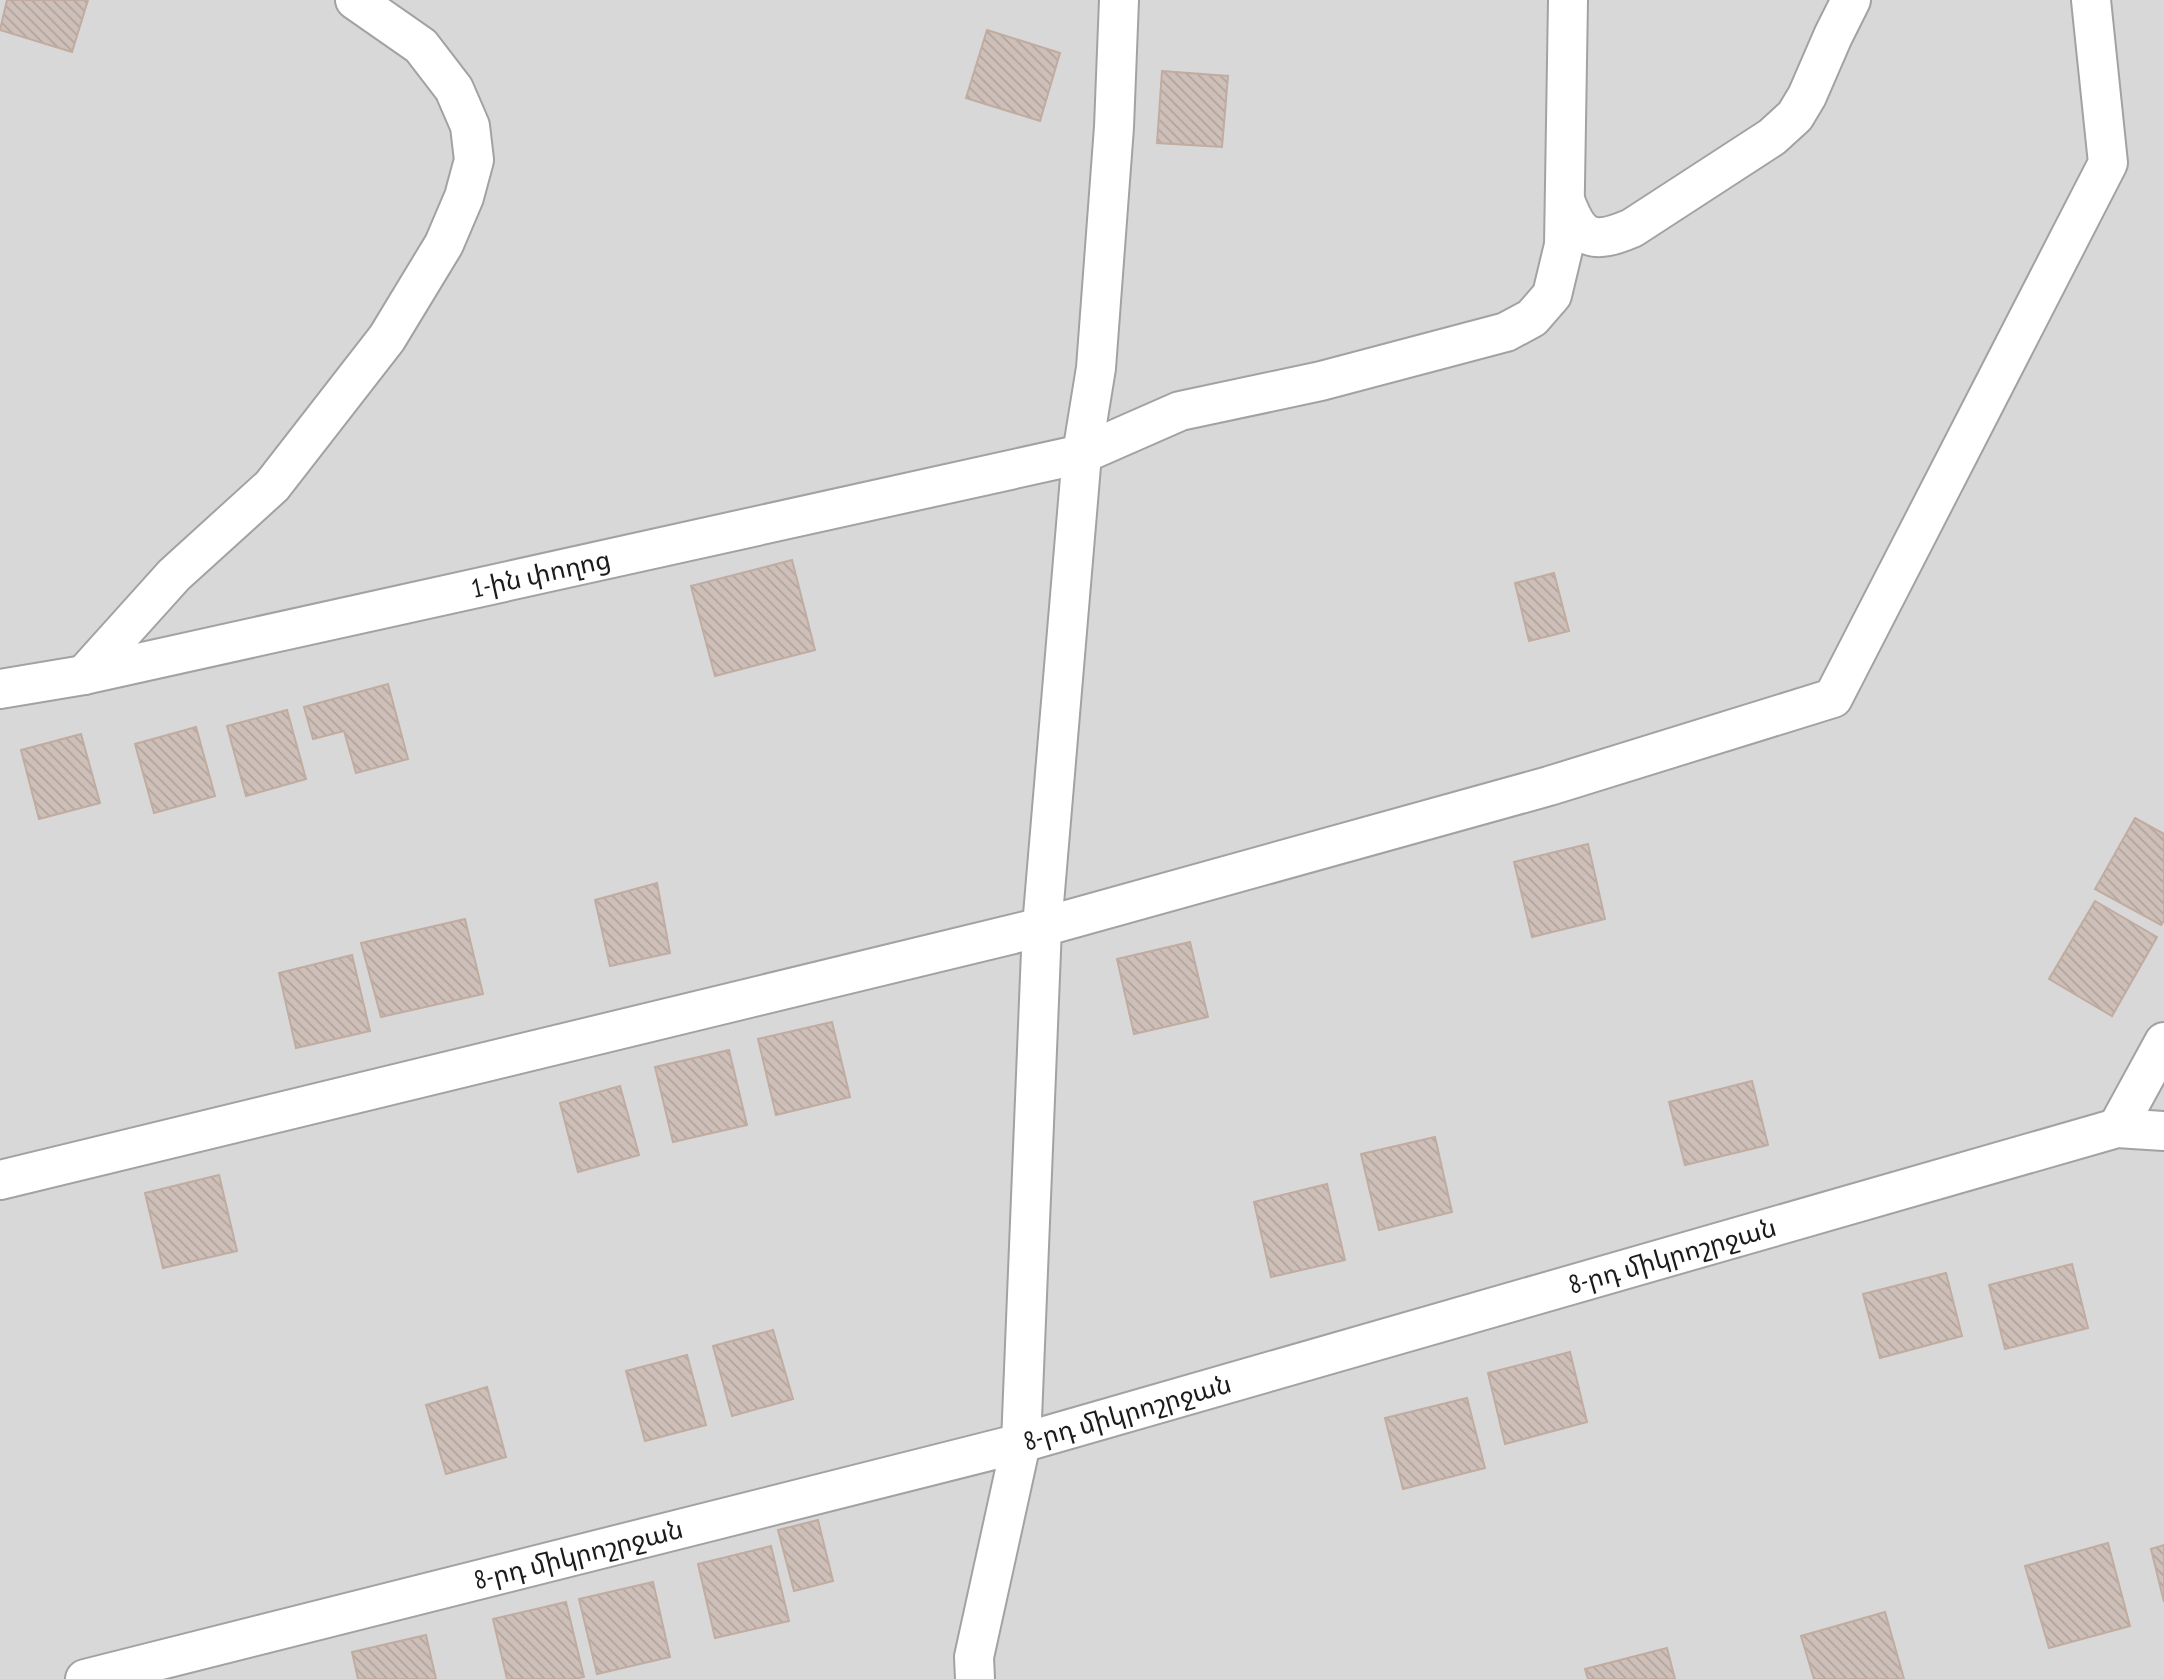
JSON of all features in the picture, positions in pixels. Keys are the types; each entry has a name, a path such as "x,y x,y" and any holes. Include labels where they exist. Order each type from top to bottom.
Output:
{"street":[{"path":"84,675 174,575 272,486 387,338 444,243 464,197 474,160 470,126 454,89 421,46 355,0"},
{"path":"975,1679 974,1657 1021,1443 1042,927 1082,454 1096,368 1114,127 1119,0"},
{"path":"1552,295 1564,245 1568,0"},
{"path":"1565,200 1573,220 1583,233 1592,238 1608,238 1632,228 1772,137 1795,116 1807,96 1852,0"},
{"path":"0,1180 1042,927 1549,786 1833,698 2108,163 2091,0"},
{"name":"1-ին փողոց","path":"0,689 84,675 1082,454 1180,411 1321,381 1488,338 1532,318 1552,295 1632,228"},
{"path":"2117,1128 2164,1042"},
{"name":"8-րդ միկրոշրջան","path":"85,1679 1021,1443 2117,1128 2164,1131"}],"shaded area":[{"path":"0,0 2164,0 2164,1679 0,1679"}],"building":[{"path":"7,0 88,0 72,52 0,30"},
{"path":"987,30 1060,53 1040,121 966,98"},
{"path":"1162,71 1228,76 1222,147 1157,143"},
{"path":"792,560 815,650 715,676 691,586"},
{"path":"1554,573 1569,631 1529,641 1515,583"},
{"path":"388,684 408,759 356,773 344,731 313,739 304,707"},
{"path":"287,710 306,779 246,796 227,726"},
{"path":"196,727 215,796 154,813 135,744"},
{"path":"81,734 100,803 39,819 21,750"},
{"path":"2135,818 2164,834 2164,921 2161,925 2095,889"},
{"path":"1588,844 1605,919 1532,937 1514,862"},
{"path":"657,883 670,953 610,966 595,900"},
{"path":"2095,901 2157,937 2112,1016 2049,979"},
{"path":"465,919 483,994 381,1017 361,943"},
{"path":"1190,942 1208,1017 1134,1034 1117,959"},
{"path":"352,955 370,1031 296,1048 279,973"},
{"path":"832,1022 850,1097 776,1115 758,1039"},
{"path":"729,1050 747,1125 673,1142 655,1067"},
{"path":"1752,1081 1768,1145 1685,1165 1669,1102"},
{"path":"620,1086 639,1155 578,1172 560,1103"},
{"path":"1435,1137 1452,1212 1379,1230 1361,1154"},
{"path":"219,1175 237,1251 163,1268 145,1193"},
{"path":"1327,1184 1345,1260 1271,1277 1254,1202"},
{"path":"2072,1264 2088,1328 2005,1349 1989,1285"},
{"path":"1946,1273 1962,1336 1880,1358 1863,1294"},
{"path":"773,1330 793,1399 732,1416 713,1346"},
{"path":"1570,1352 1587,1422 1505,1444 1488,1373"},
{"path":"687,1355 706,1425 645,1441 626,1371"},
{"path":"487,1387 506,1457 446,1474 426,1405"},
{"path":"1467,1398 1485,1468 1403,1489 1385,1418"},
{"path":"818,1520 833,1581 794,1591 778,1530"},
{"path":"2108,1543 2130,1626 2049,1648 2025,1566"},
{"path":"2164,1545 2164,1602 2151,1549"},
{"path":"771,1546 789,1621 715,1638 698,1564"},
{"path":"653,1582 670,1657 597,1674 579,1599"},
{"path":"566,1602 584,1677 507,1679 493,1619"},
{"path":"1885,1612 1904,1679 1814,1679 1801,1636"},
{"path":"426,1635 436,1679 358,1679 352,1652"},
{"path":"1667,1648 1675,1679 1588,1679 1585,1669"}]}
